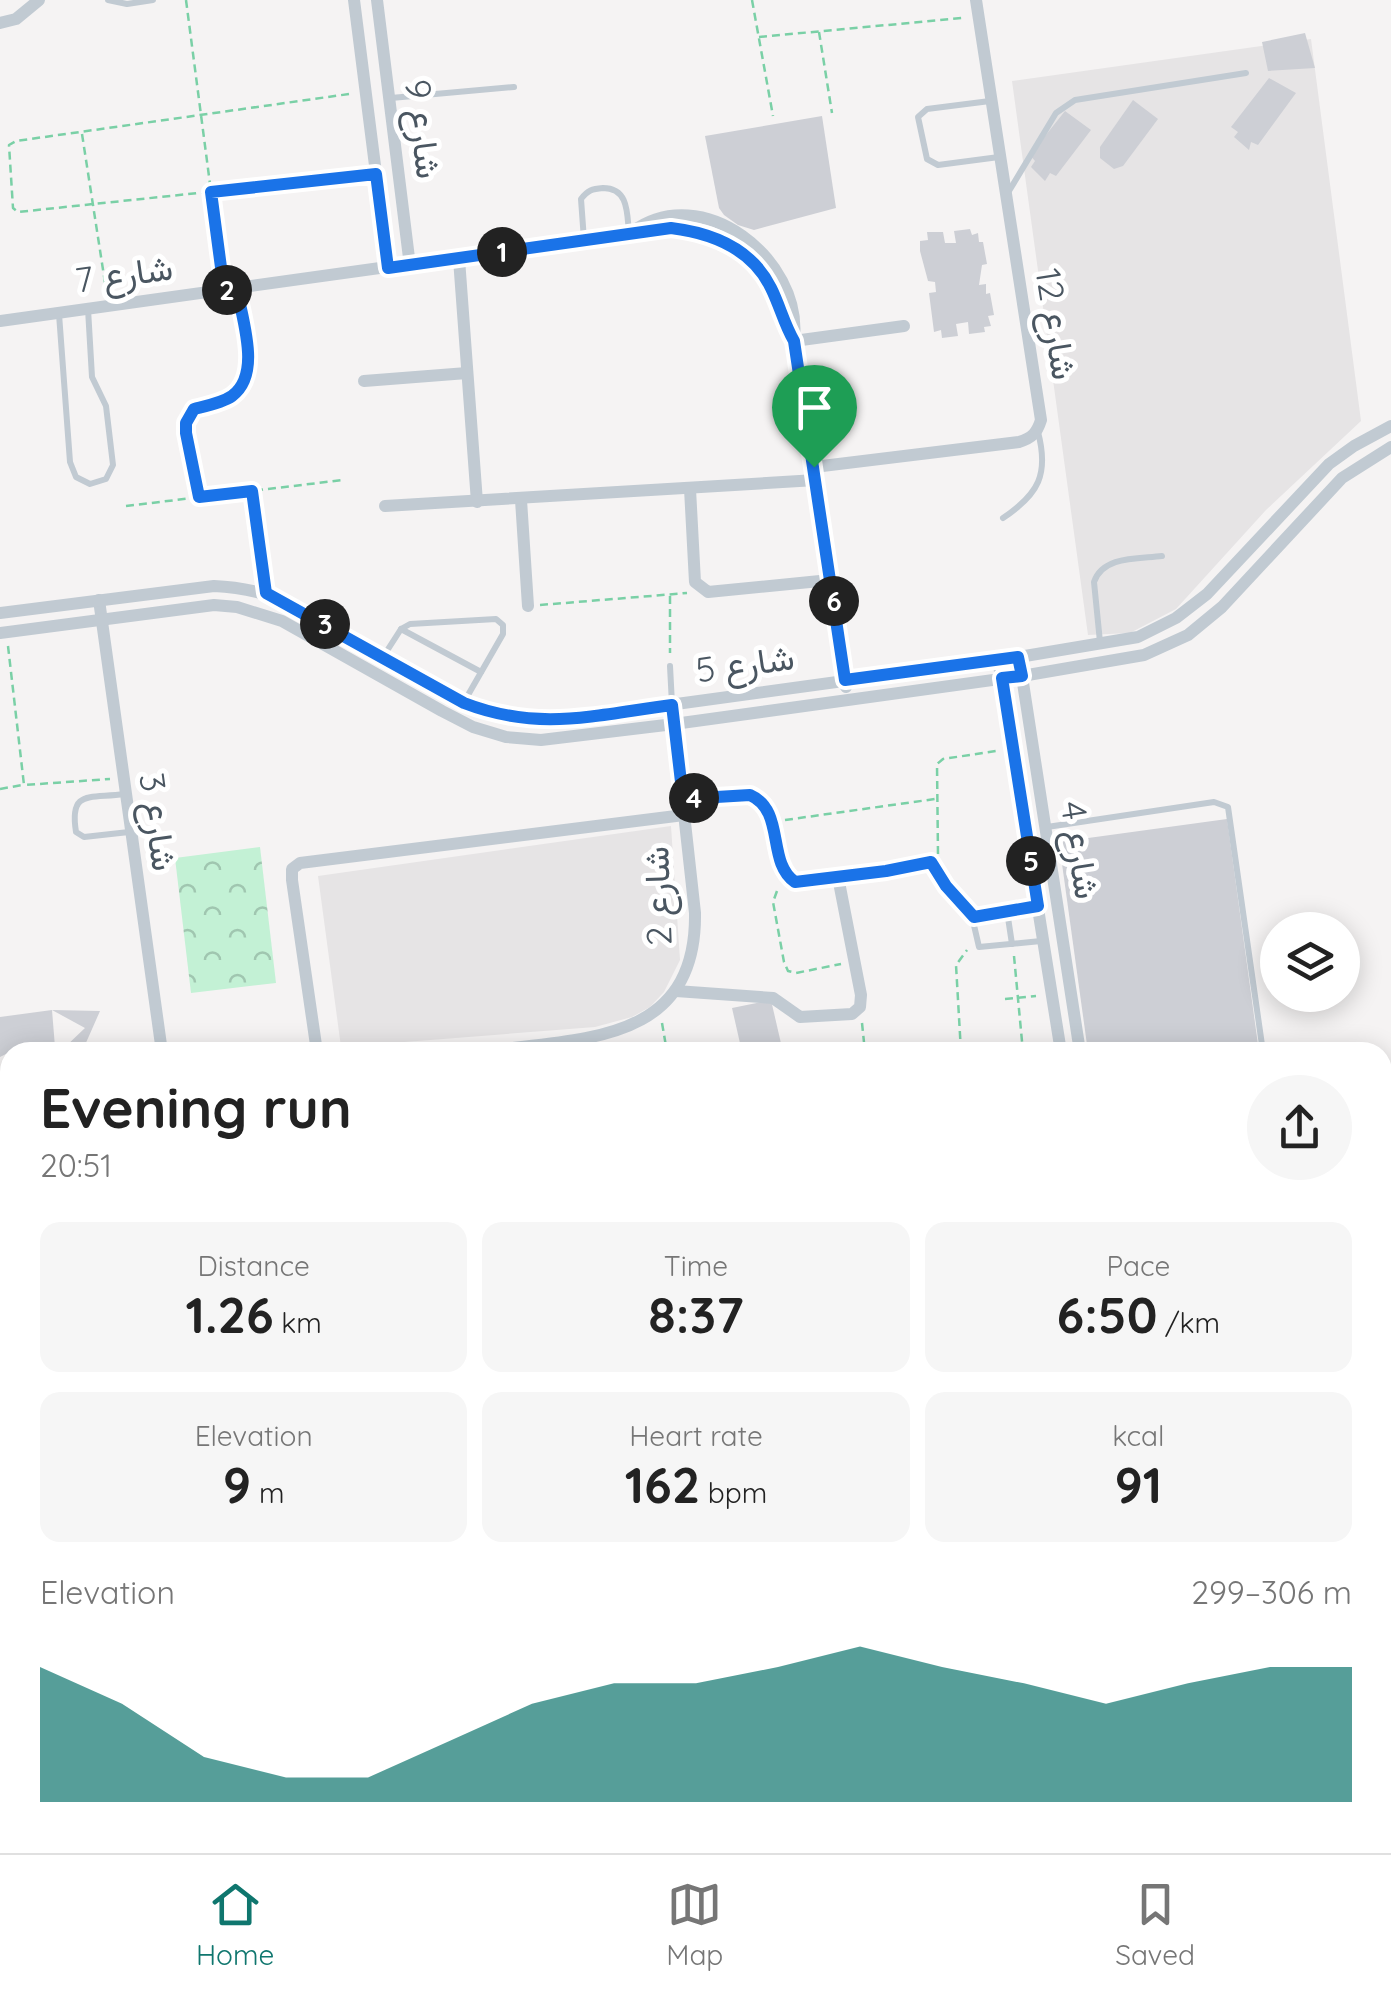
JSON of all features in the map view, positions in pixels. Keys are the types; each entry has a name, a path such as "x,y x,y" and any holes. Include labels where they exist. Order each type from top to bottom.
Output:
{"street":[{"path":"0,24 16,18 38,0"},
{"name":"شارع 9","path":"354,0 388,268"},
{"name":"شارع 9","path":"377,0 410,266"},
{"name":"شارع 12","path":"385,506 690,489 1030,438 1041,420 976,0"},
{"path":"629,235 647,221 665,215 703,217 733,231 760,250 782,276 792,305 794,341 904,326"},
{"name":"شارع 7","path":"0,321 652,230 690,231 739,251 767,282 794,341 848,698"},
{"path":"459,258 477,502"},
{"path":"364,381 467,373"},
{"name":"شارع 5","path":"0,613 214,586 266,593 464,703 512,719 541,721 672,705 1138,637 1176,618 1207,594 1330,464 1391,426"},
{"name":"شارع 5","path":"3,633 214,605 260,612 282,620 473,727 506,736 541,740 674,724 1022,676 1144,655 1188,635 1222,607 1342,478 1391,447"},
{"path":"690,489 695,582 708,592 830,580"},
{"path":"520,500 528,606"},
{"name":"شارع 3","path":"99,600 160,1042"},
{"name":"شارع 4","path":"1018,657 1078,1042"},
{"name":"شارع 4","path":"998,659 1059,1042"},
{"name":"شارع 2","path":"577,1042 619,1032 659,1007 676,991 696,944 672,705"},
{"path":"683,799 750,795 768,808 788,878"},
{"path":"316,1042 292,880 292,870 300,862 684,814"},
{"path":"676,991 773,998 800,1017 852,1014 860,1007 861,995 838,877"}],"lane":[{"path":"108,0 127,4 153,0"},
{"path":"1006,196 1049,122 1075,100 1246,72"},
{"path":"390,98 514,87"},
{"path":"991,100 927,109 918,117 927,159 932,163 999,157"},
{"path":"584,241 581,199 593,189 620,192 625,200 629,235"},
{"path":"231,290 249,363 243,385"},
{"path":"58,313 70,462 76,478 90,484 106,479 113,465 106,406 92,377 88,309"},
{"path":"1002,518 1031,494 1040,476 1044,458 1038,430"},
{"path":"1100,643 1096,574 1110,563 1162,556"},
{"path":"383,657 401,630 421,622 496,619 503,625 502,634 464,703"},
{"path":"401,630 481,672"},
{"path":"670,666 672,705"},
{"path":"124,794 81,800 74,805 73,812 76,832 84,837 129,832"},
{"path":"1046,827 1214,802 1228,807 1263,1042"},
{"path":"1038,906 974,917 976,944 983,948 1044,941"},
{"path":"1008,911 1012,944"}],"path":[{"path":"186,0 211,192 231,290"},
{"path":"752,0 773,116"},
{"path":"759,37 978,17"},
{"path":"818,32 832,114"},
{"path":"366,92 16,141 9,145 14,208 28,212 376,174"},
{"path":"81,131 109,306"},
{"path":"199,497 186,423 194,409 230,398 243,385"},
{"path":"126,506 343,480"},
{"path":"252,491 266,593"},
{"path":"528,606 708,592"},
{"path":"670,595 670,666"},
{"path":"3,633 24,785"},
{"path":"856,961 788,971 773,902 776,891 788,878 795,882 931,862 938,854 937,764 943,759 1012,749"},
{"path":"0,789 121,778"},
{"path":"772,822 936,799"},
{"path":"931,862 974,917"},
{"path":"960,1042 956,964 962,953 976,944"},
{"path":"1012,944 1022,1042"},
{"path":"1005,999 1052,994"},
{"path":"659,1007 665,1042"},
{"path":"860,1007 864,1042"}],"shaded area":[{"path":"1311,39 1361,421 1266,510 1176,609 1130,633 1088,635 1012,81"},
{"path":"671,826 680,960 664,992 650,1007 632,1017 595,1027 404,1042 340,1042 318,876"}],"green space":[{"path":"260,847 276,983 191,993 175,858"}],"building":[{"path":"1305,33 1315,68 1268,71 1262,42"},
{"path":"1269,78 1296,93 1258,145 1251,142 1249,150 1234,137 1238,132 1231,127"},
{"path":"1133,100 1158,119 1123,166 1114,169 1100,158 1100,147"},
{"path":"1065,111 1091,130 1056,176 1050,173 1045,181 1031,167 1035,161 1030,155"},
{"path":"822,116 836,208 754,230 724,215 719,208 705,136"},
{"path":"970,229 983,242 987,264 982,265 979,285 986,284 994,315 988,316 991,326 984,327 985,332 969,334 968,322 956,324 958,336 942,338 941,330 934,332 929,293 936,292 935,282 928,281 920,241 928,240 927,232 943,232 945,243 956,243 954,231"},
{"path":"1227,819 1258,1042 1087,1042 1059,842"},
{"path":"771,1000 781,1042 740,1042 732,1008"},
{"path":"52,1010 100,1011 86,1042 70,1042 85,1028"},
{"path":"52,1010 55,1042 0,1042 0,1017"}],"route":[{"path":"376,174 388,268 671,228 707,235 752,261 772,290 794,341 814,467 845,680 1018,657 1022,676 1002,678 1038,906 974,917 931,862 795,882 785,871 768,808 760,799 750,795 683,799 672,705 541,721 512,719 464,703 266,593 252,491 199,497 186,433 186,423 194,409 230,398 243,385 249,363 237,289 224,290 211,192 376,174"}]}
